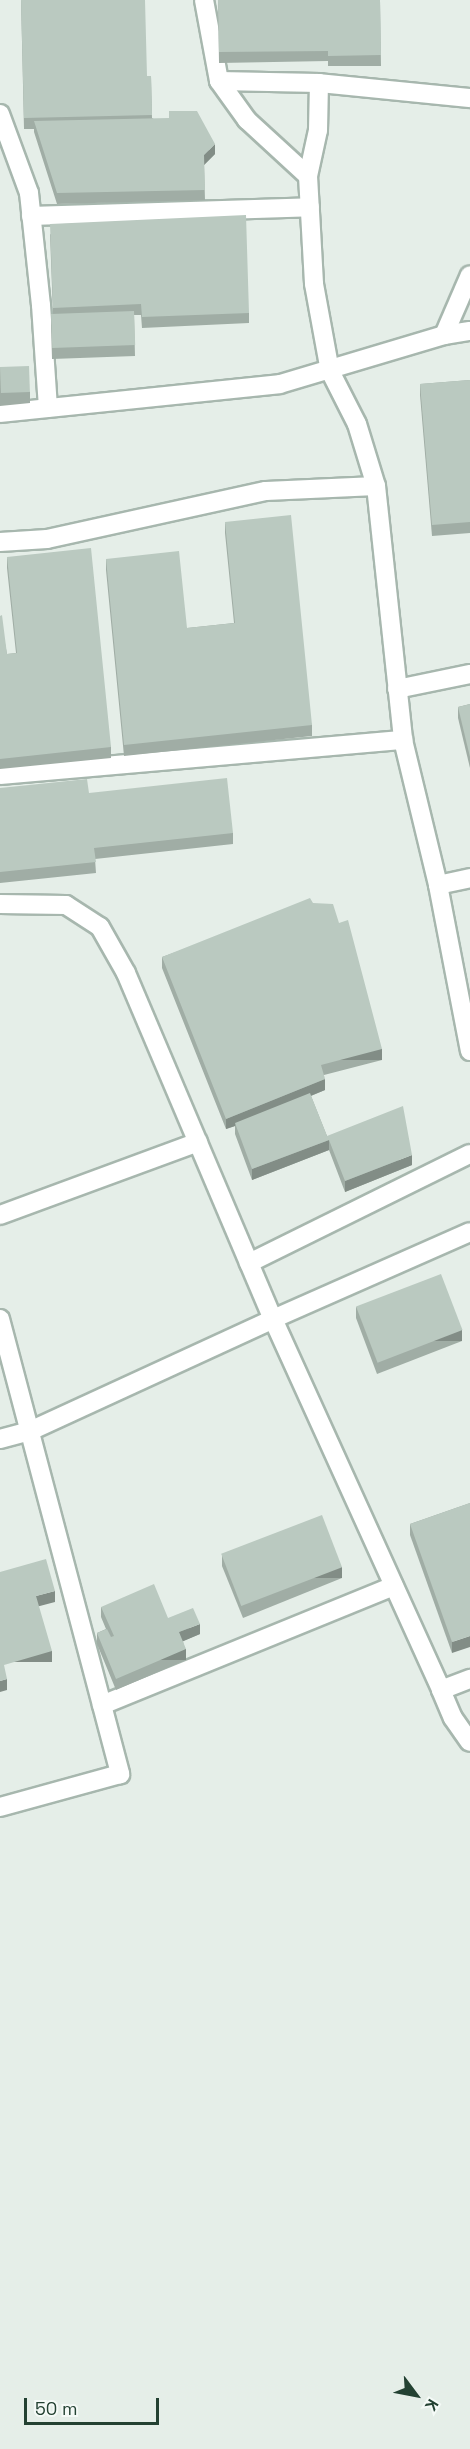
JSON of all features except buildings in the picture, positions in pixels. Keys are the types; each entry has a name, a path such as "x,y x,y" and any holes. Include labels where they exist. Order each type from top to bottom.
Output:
{"street":[{"path":"204,0 219,81 247,120 308,176"},
{"path":"219,81 319,83 470,98"},
{"path":"319,83 318,130 308,176 314,284 330,370 357,424 376,486 403,740 438,885 470,1051"},
{"path":"0,114 5,140 28,193 48,408"},
{"path":"31,216 310,207"},
{"path":"444,335 470,275"},
{"path":"0,413 280,384 444,335 470,331"},
{"path":"0,542 47,539 266,491 376,486"},
{"path":"397,689 470,674"},
{"path":"0,775 403,740"},
{"path":"438,885 470,878"},
{"path":"0,904 66,905 100,927 126,973 273,1319 441,1690 457,1724 470,1742"},
{"path":"0,1215 198,1142"},
{"path":"249,1263 470,1154"},
{"path":"0,1439 30,1431 273,1319 470,1232"},
{"path":"0,1319 120,1774 0,1807"},
{"path":"102,1705 394,1586"},
{"path":"441,1690 470,1679"}]}
